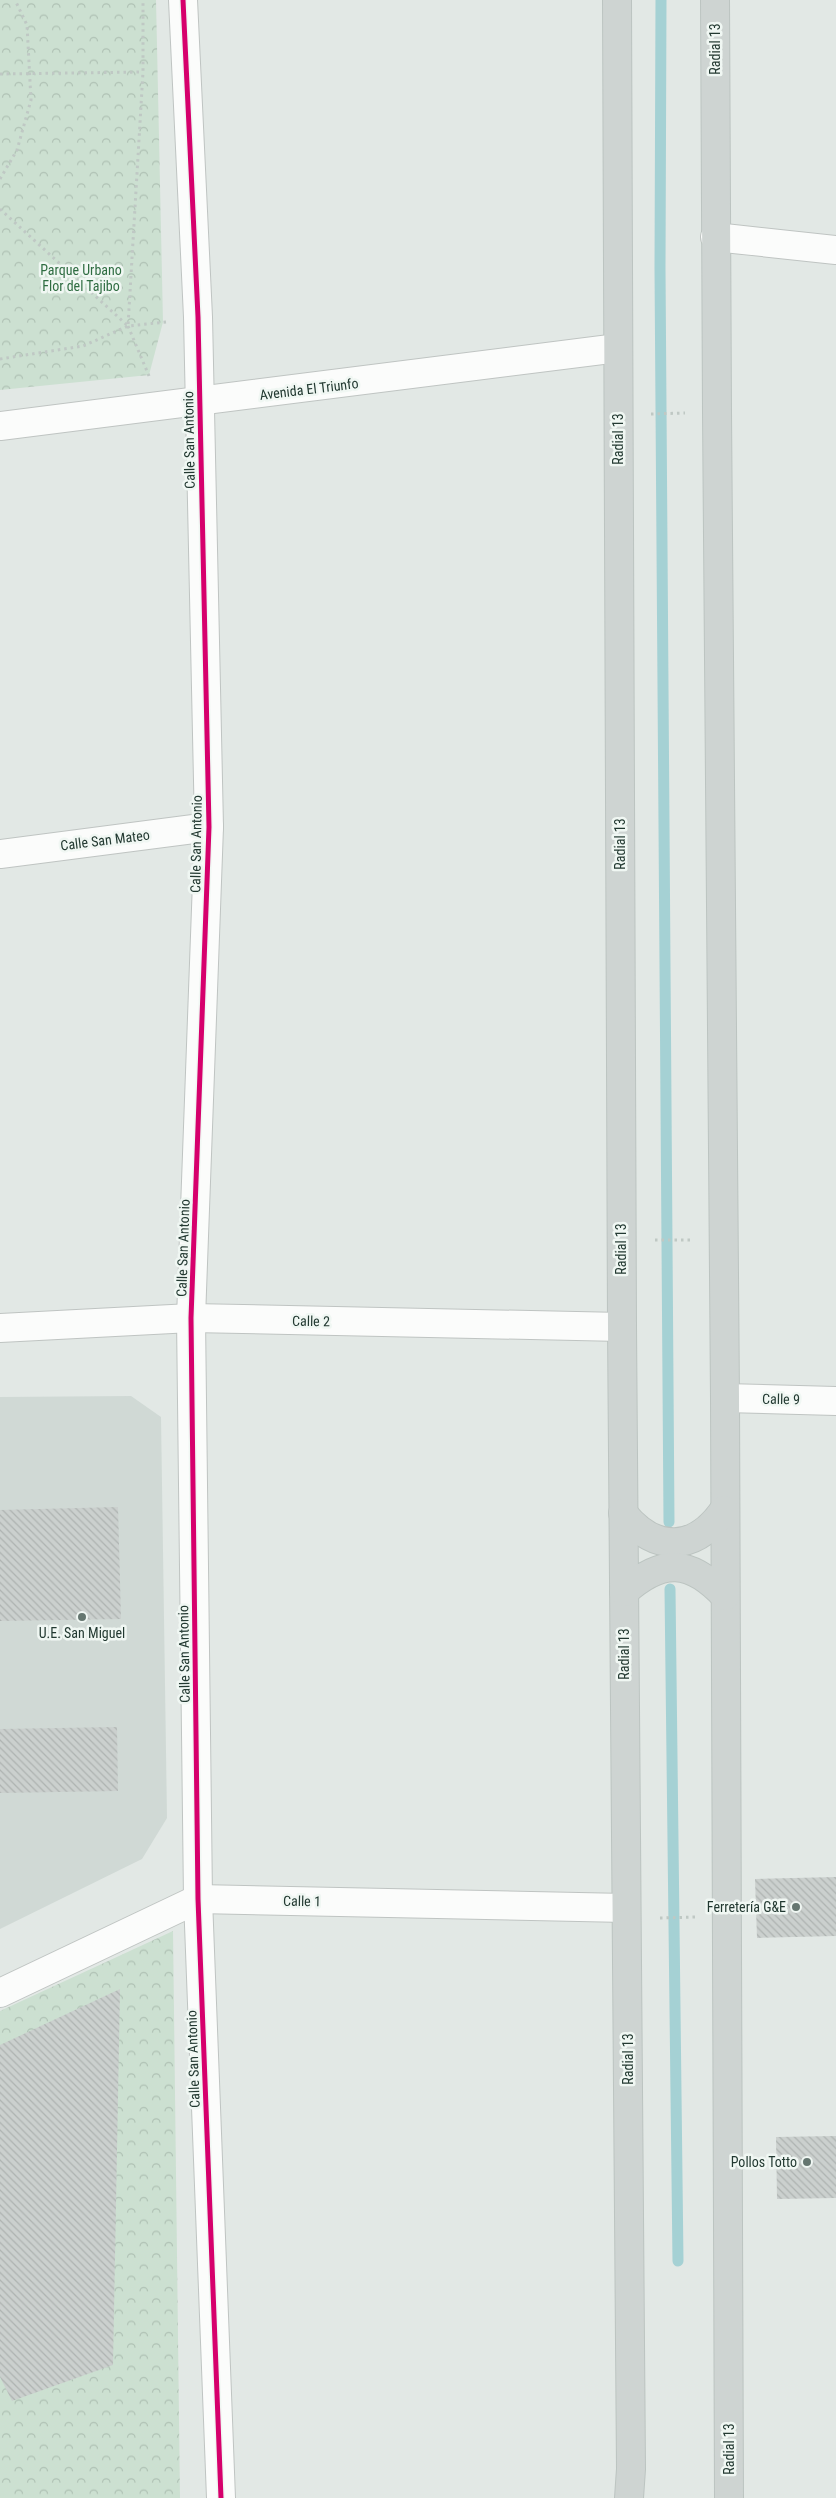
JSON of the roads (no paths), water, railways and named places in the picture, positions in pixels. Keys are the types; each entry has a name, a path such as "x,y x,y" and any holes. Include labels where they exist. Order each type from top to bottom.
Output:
{"main road":[{"name":"Radial 13","path":"617,0 623,1513 631,2469 629,2498"},
{"name":"Radial 13","path":"715,0 715,236 725,1398 729,2498"},
{"path":"623,1513 636,1529 655,1539 675,1542 695,1538 713,1527 724,1510"},
{"path":"624,1592 641,1577 664,1568 687,1569 709,1579 725,1596"}],"street":[{"name":"Calle San Antonio","path":"183,0 198,317 210,827 191,1318 198,1899 221,2498"},
{"path":"715,236 836,250"},
{"name":"Avenida El Triunfo","path":"0,426 199,403 618,348"},
{"name":"Calle San Mateo","path":"0,854 210,827"},
{"name":"Calle 2","path":"0,1328 191,1318 622,1327"},
{"name":"Calle 9","path":"725,1398 836,1401"},
{"name":"Calle 1","path":"0,1993 198,1899 626,1908"}],"waterway":[{"path":"661,0 660,268 669,1522"},
{"path":"670,1589 678,2261"}],"place":[{"name":"U.E. San Miguel","path":"82,1617"},
{"name":"Ferretería G&E","path":"796,1907"},
{"name":"Pollos Totto","path":"807,2162"}],"park label":[{"name":"Parque Urbano Flor del Tajibo","path":"81,278"}]}
